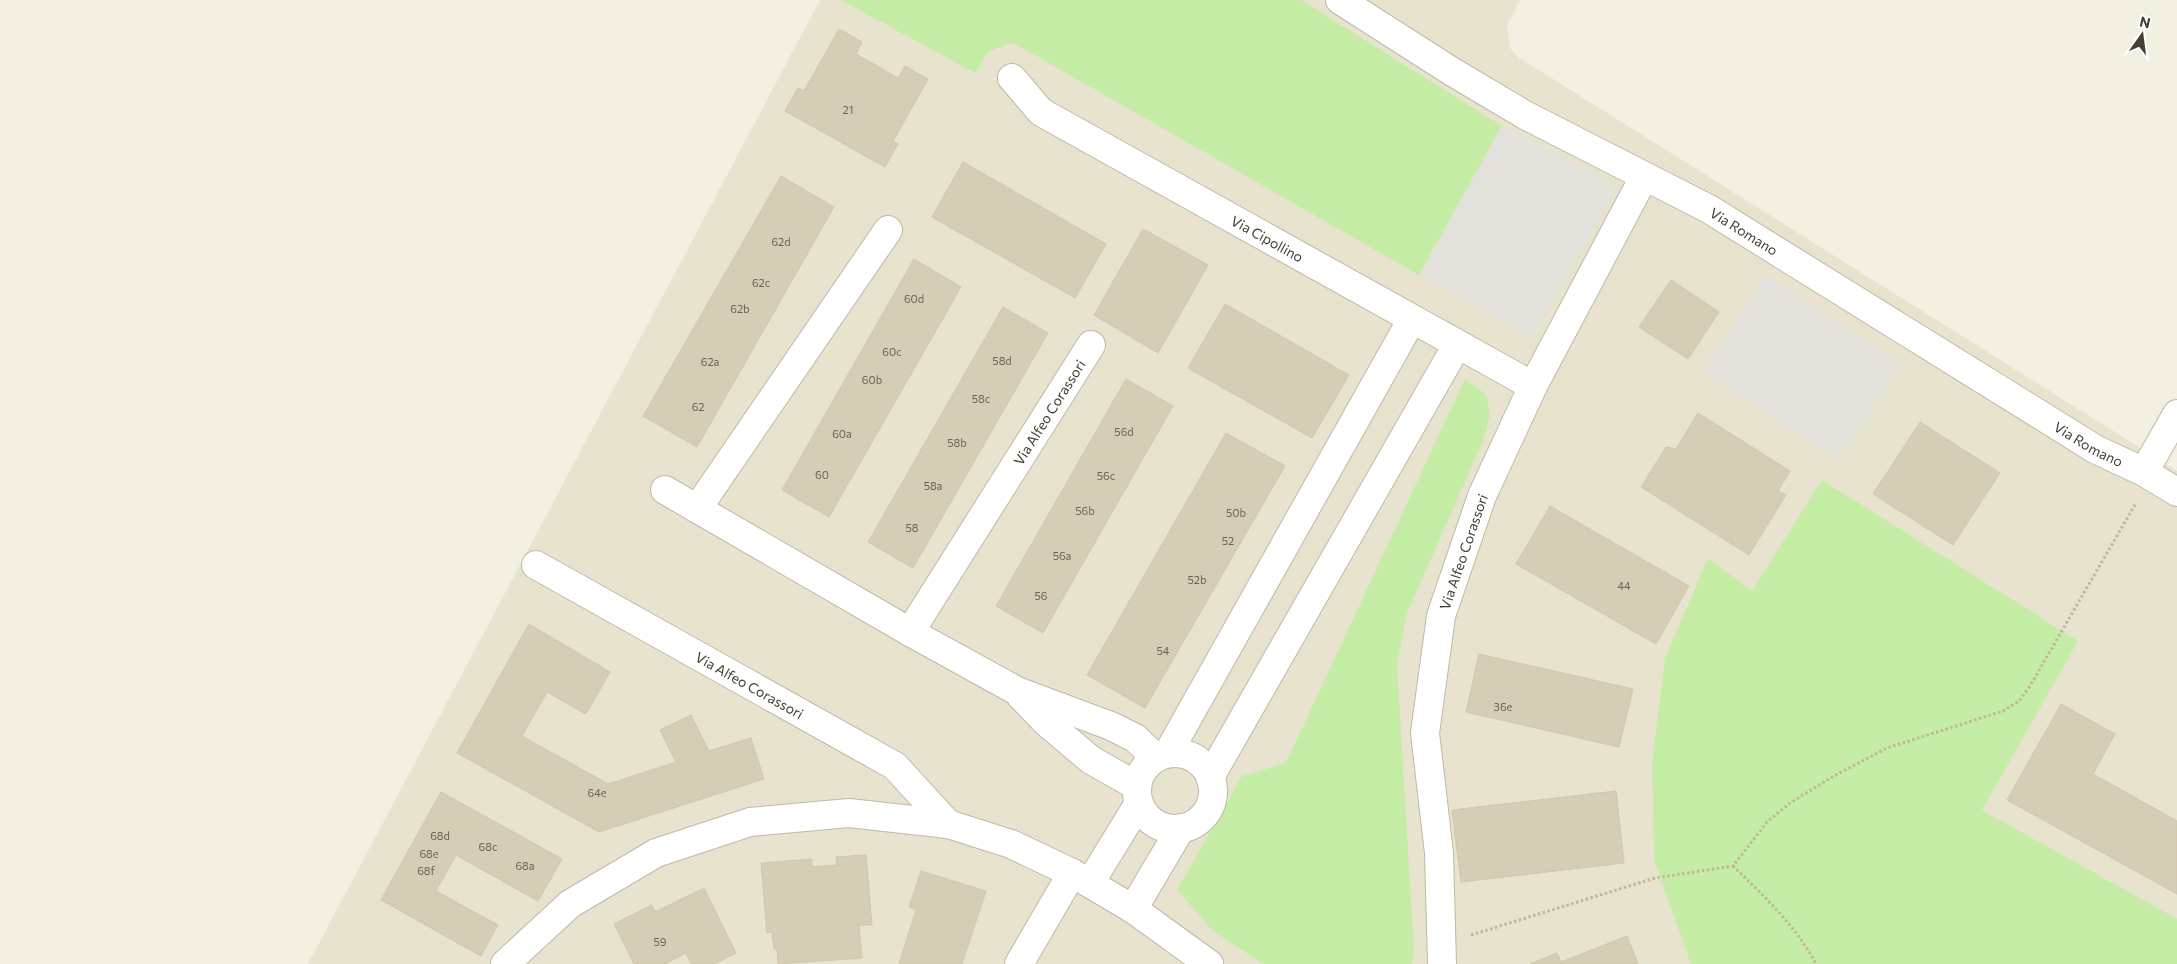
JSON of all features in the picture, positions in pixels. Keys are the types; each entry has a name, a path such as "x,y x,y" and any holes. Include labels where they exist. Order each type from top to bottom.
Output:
{"street":[{"name":"Via Romano","path":"1340,0 1517,110 1709,209 2095,449 2161,483"},
{"name":"Via Cipollino","path":"1012,78 1041,112 1532,386"},
{"name":"Via Alfeo Corassori","path":"1441,954 1439,853 1425,732 1441,616 1482,496 1532,386 1644,177"},
{"path":"697,509 888,230"},
{"path":"1019,964 1138,795 1140,775 1162,756 1412,319"},
{"path":"1210,778 1457,345"},
{"name":"Via Alfeo Corassori","path":"910,632 1091,346"},
{"path":"2161,483 2177,414"},
{"path":"665,490 910,632 1017,691 1111,726 1162,756 1178,753 1198,760 1210,778 1213,788 1208,810 1201,818 1181,828 1160,826 1147,816 1138,795 1091,760 1046,722 1017,691"},
{"name":"Via Alfeo Corassori","path":"536,565 895,766 948,824"},
{"name":"Via Alfeo Corassori","path":"505,964 570,904 656,853 750,822 849,813 948,824 1011,844 1081,878 1133,909 1209,964"},
{"path":"1133,909 1181,828"}],"path":[{"path":"1441,954 1655,878 1732,866 1767,822 1790,803 1832,777 1887,748 2003,711 2019,701 2030,686 2135,504 2161,483"},
{"path":"1732,866 1762,894 1790,927 1816,964"}],"shaded area":[{"path":"820,0 1520,0 1507,26 1510,48 1518,57 2177,471 2177,964 308,964"},
{"path":"1502,126 1615,188 1532,337 1419,275"},
{"path":"1766,276 1901,364 1838,460 1703,372"}],"green space":[{"path":"841,0 1301,0 1502,126 1419,275 1014,43 989,51 975,73"},
{"path":"1465,379 1486,394 1490,415 1483,441 1407,613 1397,665 1414,949 1412,964 1263,964 1213,931 1177,890 1242,776 1286,763"},
{"path":"1822,480 2078,641 1982,810 2177,919 2177,964 1691,964 1654,860 1652,761 1665,658 1708,558 1752,591"}],"building":[{"path":"839,29 862,42 856,54 898,78 905,66 928,79 893,141 898,144 885,167 785,111 798,88 804,91"},
{"path":"963,162 1106,244 1075,298 932,217"},
{"path":"781,176 834,207 697,447 643,416"},
{"path":"1143,229 1208,265 1158,353 1094,315"},
{"path":"914,259 961,287 829,517 782,490"},
{"path":"1671,280 1719,312 1688,359 1639,327"},
{"path":"1225,304 1349,375 1312,438 1188,368"},
{"path":"1003,307 1048,333 913,568 868,542"},
{"path":"1126,379 1173,406 1043,633 996,606"},
{"path":"1698,413 1790,471 1778,491 1786,495 1749,555 1641,487 1666,447 1676,449"},
{"path":"1920,422 2000,473 1953,545 1873,494"},
{"path":"1226,433 1285,466 1145,708 1087,675"},
{"path":"1550,506 1689,586 1656,644 1516,564"},
{"path":"529,624 610,672 586,714 547,692 522,736 608,784 676,762 660,730 691,715 709,751 751,738 764,779 599,832 457,753"},
{"path":"1479,654 1633,689 1619,747 1466,712"},
{"path":"2061,704 2115,734 2093,774 2177,821 2177,894 2007,800"},
{"path":"1616,791 1624,863 1461,882 1452,810"},
{"path":"441,792 562,859 538,901 456,855 436,891 498,925 481,956 381,900"},
{"path":"866,855 872,925 859,925 862,958 778,964 777,949 774,949 772,932 767,933 761,863 812,859 812,867 837,865 836,857"},
{"path":"921,871 986,891 962,964 899,964 916,910 909,907"},
{"path":"704,888 736,953 714,964 691,964 686,953 665,964 634,964 614,924 652,905 655,912"},
{"path":"1627,936 1638,964 1530,964 1557,953 1561,962"}]}
